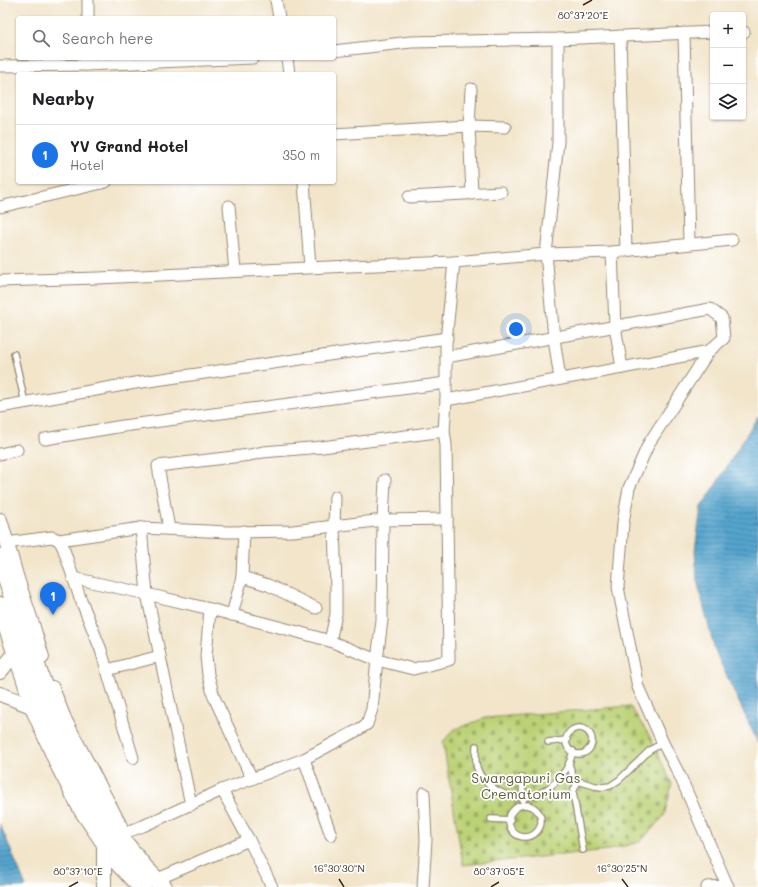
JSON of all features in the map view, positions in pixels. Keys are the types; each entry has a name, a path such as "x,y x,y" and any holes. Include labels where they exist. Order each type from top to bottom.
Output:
{"highway":[{"path":"3,550 52,713 67,748 142,887"},
{"path":"0,606 34,707 60,766 83,810 104,841 165,884"}],"street":[{"path":"88,0 88,16"},
{"path":"276,0 279,16"},
{"path":"336,51 411,42 558,39 710,32"},
{"path":"684,33 689,244"},
{"path":"620,36 626,251"},
{"path":"558,39 558,142 546,254 554,338 560,379"},
{"path":"0,66 170,60"},
{"path":"287,60 289,72"},
{"path":"471,88 469,126 472,194"},
{"path":"336,134 469,126 505,127"},
{"path":"0,207 70,186 88,184"},
{"path":"304,184 310,268"},
{"path":"409,197 501,192"},
{"path":"229,206 235,271"},
{"path":"0,281 106,278 454,262 546,254 626,251 732,240"},
{"path":"612,252 615,326 622,368"},
{"path":"74,578 210,609 330,641 377,660 413,669 449,660 446,445 444,431 447,338 454,262"},
{"path":"446,357 710,309 722,318 724,338 709,351 649,443 629,488 623,523 618,587 638,687 663,743 683,782 728,886 707,887"},
{"path":"0,407 135,383 447,338"},
{"path":"446,400 709,351"},
{"path":"45,439 123,426 446,383"},
{"path":"169,529 158,466 444,431"},
{"path":"0,454 17,450"},
{"path":"124,833 191,805 222,790 304,759 367,724 372,709 382,620 381,598 385,480"},
{"path":"330,641 336,614 334,526 335,497"},
{"path":"0,520 3,550 17,579 48,678 64,719 124,833 165,884 249,840"},
{"path":"3,550 52,537 59,540 141,528 229,532 292,531 383,520 447,520"},
{"path":"141,528 147,594 191,805"},
{"path":"232,615 242,577 244,531"},
{"path":"59,540 63,547 107,670 133,758"},
{"path":"242,577 268,585 316,608"},
{"path":"210,609 206,656 208,674 214,698 252,779"},
{"path":"0,672 16,652"},
{"path":"107,670 160,656"},
{"path":"0,694 34,707"},
{"path":"304,759 331,835"},
{"path":"222,790 272,887"},
{"path":"423,887 426,840 424,793"},
{"path":"104,841 104,887"},
{"path":"104,887 125,857"}],"lane":[{"path":"14,354 25,403"},
{"path":"575,728 583,728 590,734 592,742 589,749 582,753 578,753 573,751 568,746 567,740 568,734 571,731 575,728"},
{"path":"548,742 567,740"},
{"path":"569,764 573,776 578,781 594,786 610,786 619,780 650,750 663,743"},
{"path":"476,746 477,768 485,780 493,788 500,792 509,796 523,798 537,795 554,784 569,764 573,751"},
{"path":"522,777 523,805"},
{"path":"578,781 573,792 583,850"},
{"path":"523,805 533,806 540,814 540,828 532,835 522,836 517,834 510,825 511,814 518,806 523,805"},
{"path":"491,820 510,820"}],"green space":[{"name":"Swargapuri Gas Crematorium","path":"630,706 649,735 672,784 664,816 640,842 608,850 463,865 443,742 453,730 485,718"}],"water":[{"path":"758,416 758,743 715,651 697,580 695,551 701,507"},
{"path":"0,824 26,887 0,887"}],"place":[{"name":"YV Grand Hotel","path":"53,615"}]}
